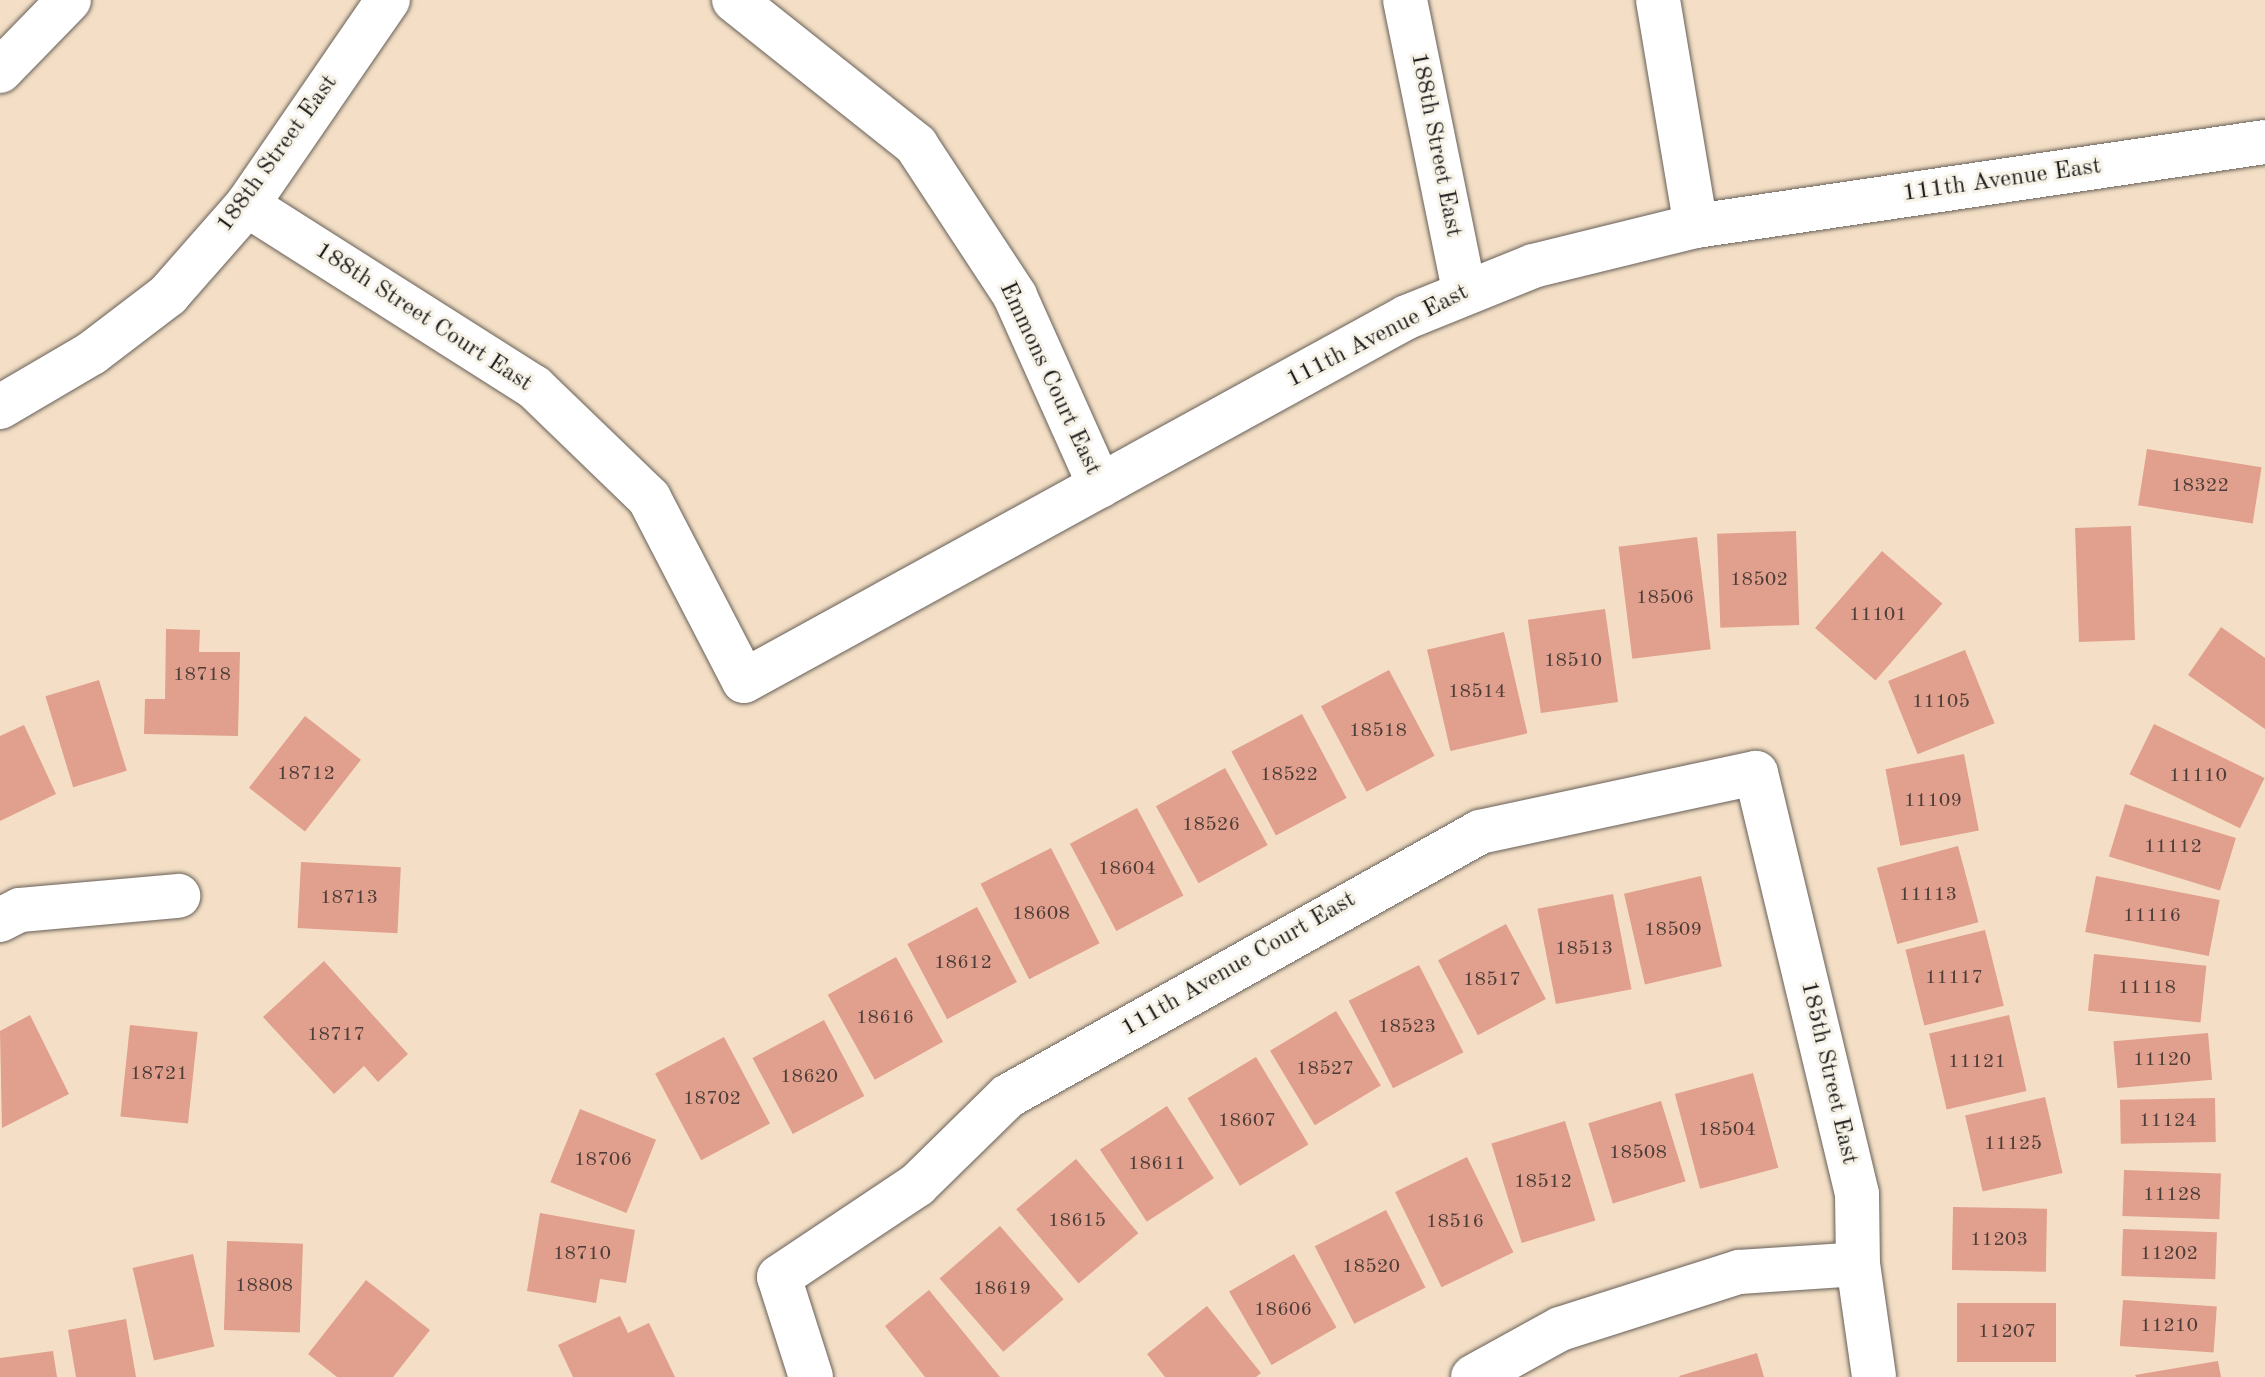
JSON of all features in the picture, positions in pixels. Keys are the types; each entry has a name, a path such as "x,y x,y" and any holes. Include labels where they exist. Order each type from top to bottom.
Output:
{"street":[{"path":"6,54 69,0"},
{"name":"188th Street East","path":"0,407 92,353 168,295 247,205 388,0"},
{"name":"Emmons Court East","path":"734,0 916,145 1015,296 1100,486"},
{"name":"188th Street East","path":"1405,0 1464,291"},
{"path":"1658,0 1696,226"},
{"name":"111th Avenue East","path":"744,681 1407,317 1464,291 1533,266 1696,226 2265,142"},
{"name":"188th Street Court East","path":"247,205 534,387 649,498 744,681"},
{"name":"185th Street East","path":"1756,773 1857,1194 1858,1264 1874,1377"},
{"name":"111th Avenue Court East","path":"811,1377 779,1277 917,1185 1008,1096 1417,864 1480,832 1756,773"},
{"path":"0,920 20,910 178,896"},
{"path":"1473,1377 1560,1329 1739,1272 1858,1264"}],"building":[{"path":"2147,449 2262,467 2253,523 2138,505"},
{"path":"2131,526 2135,640 2079,642 2075,528"},
{"path":"1796,531 1799,625 1720,628 1717,534"},
{"path":"1697,537 1711,649 1632,659 1619,547"},
{"path":"1882,551 1942,603 1875,680 1815,628"},
{"path":"1605,609 1618,702 1541,713 1528,620"},
{"path":"2221,627 2265,658 2265,729 2188,675"},
{"path":"166,629 200,630 199,652 240,652 238,736 144,734 145,699 165,699"},
{"path":"1504,632 1527,733 1450,751 1427,650"},
{"path":"1965,650 1995,723 1918,754 1888,681"},
{"path":"1389,670 1435,756 1367,792 1321,706"},
{"path":"99,680 127,771 73,787 45,696"},
{"path":"1302,714 1347,798 1276,835 1231,752"},
{"path":"305,716 361,760 305,831 249,788"},
{"path":"2154,724 2265,778 2240,828 2129,774"},
{"path":"24,725 56,794 0,821 0,736"},
{"path":"1964,754 1979,831 1900,846 1885,769"},
{"path":"1225,768 1268,845 1199,883 1156,806"},
{"path":"2125,804 2236,838 2220,891 2109,857"},
{"path":"1137,808 1183,895 1116,931 1070,844"},
{"path":"1958,846 1978,922 1897,944 1877,868"},
{"path":"1051,848 1100,943 1029,979 981,884"},
{"path":"301,862 401,867 397,933 298,928"},
{"path":"1701,876 1722,967 1645,984 1624,894"},
{"path":"2096,876 2220,900 2209,956 2085,932"},
{"path":"1613,894 1632,989 1556,1004 1537,909"},
{"path":"977,907 1017,982 947,1019 907,944"},
{"path":"1506,924 1546,999 1478,1035 1438,960"},
{"path":"1985,930 2004,1006 1924,1026 1905,950"},
{"path":"2094,954 2206,966 2200,1022 2088,1011"},
{"path":"896,957 943,1042 875,1080 828,995"},
{"path":"324,961 408,1054 378,1082 364,1066 334,1094 263,1017"},
{"path":"1419,965 1463,1052 1393,1088 1349,1001"},
{"path":"1336,1011 1381,1086 1315,1125 1270,1051"},
{"path":"30,1015 69,1094 2,1128 0,1031"},
{"path":"2009,1015 2027,1091 1947,1109 1929,1033"},
{"path":"824,1020 864,1096 793,1134 752,1058"},
{"path":"130,1025 198,1032 188,1124 120,1116"},
{"path":"2208,1033 2212,1080 2117,1088 2113,1041"},
{"path":"724,1037 770,1124 701,1160 655,1074"},
{"path":"1256,1057 1309,1144 1240,1186 1187,1098"},
{"path":"1753,1073 1778,1168 1700,1189 1675,1094"},
{"path":"2045,1097 2063,1173 1983,1191 1965,1115"},
{"path":"2215,1098 2216,1142 2121,1144 2120,1100"},
{"path":"1661,1101 1686,1181 1613,1204 1588,1123"},
{"path":"1167,1106 1214,1178 1147,1222 1100,1150"},
{"path":"580,1109 656,1140 626,1213 550,1182"},
{"path":"1565,1121 1595,1220 1522,1243 1491,1144"},
{"path":"1467,1157 1513,1252 1442,1287 1395,1192"},
{"path":"1076,1159 1138,1233 1079,1283 1016,1209"},
{"path":"2124,1170 2221,1173 2219,1219 2122,1216"},
{"path":"1953,1207 2047,1209 2046,1272 1952,1270"},
{"path":"1386,1210 1425,1288 1354,1324 1315,1246"},
{"path":"540,1213 635,1230 626,1283 600,1279 596,1303 527,1291"},
{"path":"1000,1226 1064,1299 1003,1352 940,1278"},
{"path":"2123,1229 2217,1232 2215,1279 2121,1276"},
{"path":"227,1241 303,1244 300,1333 224,1330"},
{"path":"193,1254 214,1347 154,1361 133,1268"},
{"path":"1294,1254 1336,1328 1272,1365 1229,1292"},
{"path":"366,1280 430,1330 393,1377 337,1377 308,1354"},
{"path":"929,1290 1000,1377 925,1377 885,1326"},
{"path":"2123,1300 2217,1307 2214,1352 2120,1346"},
{"path":"1957,1303 2056,1303 2056,1362 1957,1362"},
{"path":"1207,1306 1261,1373 1256,1377 1165,1377 1147,1354"},
{"path":"620,1316 628,1333 649,1323 675,1377 573,1377 558,1345"},
{"path":"126,1319 136,1377 76,1377 68,1330"},
{"path":"53,1351 57,1377 0,1377 0,1358"},
{"path":"1757,1353 1764,1377 1679,1376"},
{"path":"2218,1361 2221,1377 2135,1375"}]}
